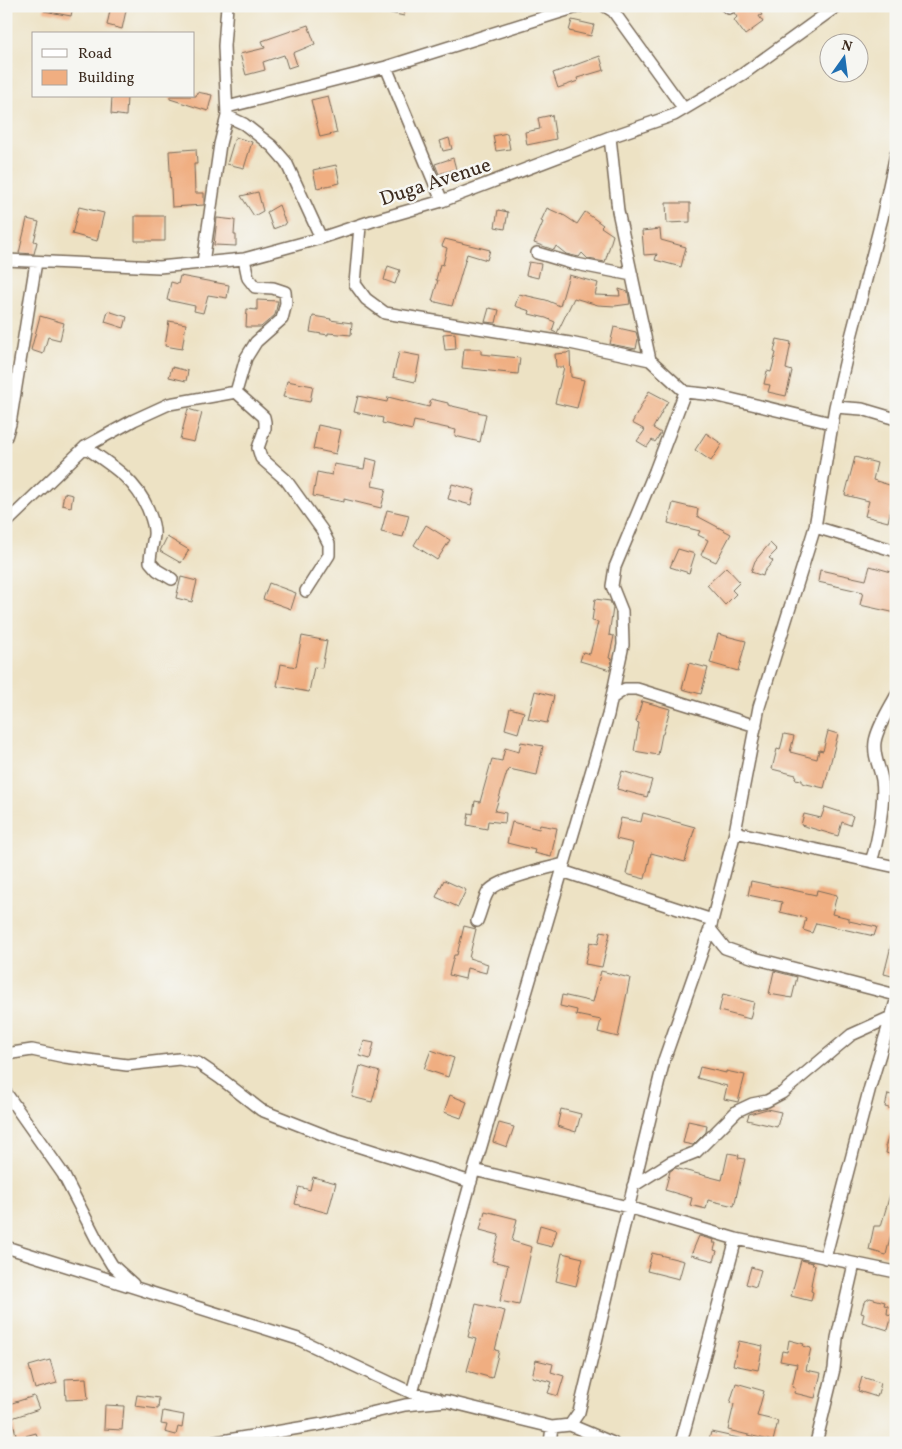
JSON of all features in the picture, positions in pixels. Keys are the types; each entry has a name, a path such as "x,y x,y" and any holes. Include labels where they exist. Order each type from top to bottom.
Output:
{"street":[{"path":"203,262 220,144 227,111 224,46 227,6"},
{"path":"227,111 386,67 580,6"},
{"path":"605,6 614,11 684,109"},
{"name":"Duga Avenue","path":"6,260 159,267 244,259 321,238 442,201 610,137 674,115 743,74 837,6"},
{"path":"386,67 442,201"},
{"path":"227,111 272,146 286,162 321,238"},
{"path":"610,137 618,211 650,360"},
{"path":"570,1425 579,1412 664,1060 711,925 735,832 759,708 815,527 834,407 882,218 896,154"},
{"path":"360,226 355,284 366,299 385,313 570,343 605,352 650,360 685,392 722,396 832,423"},
{"path":"537,253 571,263 632,275"},
{"path":"236,392 246,358 256,342 282,319 286,303 285,292 273,288 255,286 248,278 244,259"},
{"path":"6,437 10,424 36,262"},
{"path":"6,523 85,447 134,420 169,404 236,392"},
{"path":"236,392 264,417 265,428 258,448 261,458 286,480 322,530 329,544 329,555 306,591"},
{"path":"412,1393 612,698 624,646 622,611 612,586 615,567 685,392"},
{"path":"834,407 862,409 896,419"},
{"path":"85,447 120,471 132,482 144,500 153,520 154,536 150,551 150,562 157,570 172,578"},
{"path":"815,527 896,551"},
{"path":"612,698 625,689 637,689 756,726"},
{"path":"871,861 877,847 882,783 880,770 875,760 875,741 896,696"},
{"path":"735,832 896,867"},
{"path":"477,921 488,892 495,886 538,870 563,867 711,925 725,948 896,996"},
{"path":"825,1258 870,1087 896,1001"},
{"path":"633,1186 670,1162 696,1152 737,1112 752,1104 767,1101 782,1093 851,1035 891,1017"},
{"path":"6,1054 32,1050 66,1057 127,1065 180,1059 198,1063 261,1110 332,1138 473,1176 628,1207 736,1238 896,1272"},
{"path":"6,1093 64,1174 98,1242 112,1265 136,1287"},
{"path":"682,1443 736,1238"},
{"path":"6,1247 298,1339 412,1393 552,1427 570,1425 613,1443"},
{"path":"816,1443 834,1368 837,1338 854,1264"},
{"path":"210,1443 322,1424 405,1405 446,1402"},
{"path":"550,1443 552,1427"}],"building":[{"path":"44,6 73,6 71,16 44,11"},
{"path":"111,6 127,6 122,29 107,25"},
{"path":"378,6 406,6 404,16 377,10"},
{"path":"741,6 756,6 762,15 759,16 763,22 745,35 734,20 737,17 734,13"},
{"path":"572,20 594,25 591,36 569,31"},
{"path":"308,25 315,44 293,53 297,65 288,68 284,55 263,62 265,70 246,75 240,54 265,48 262,41"},
{"path":"600,56 604,70 577,78 578,81 558,88 553,73"},
{"path":"197,92 212,95 208,111 170,99 195,98"},
{"path":"328,96 337,133 320,137 311,100"},
{"path":"112,98 127,98 126,116 111,114"},
{"path":"552,115 556,139 527,145 525,132 540,129 538,118"},
{"path":"507,133 510,149 496,151 493,136"},
{"path":"235,137 252,142 244,168 227,164"},
{"path":"449,138 452,149 443,151 440,141"},
{"path":"196,149 197,164 194,164 195,193 204,193 204,205 172,207 169,151"},
{"path":"453,158 456,169 439,174 435,164"},
{"path":"336,165 340,183 317,188 313,170"},
{"path":"258,192 263,211 254,216 241,196"},
{"path":"666,203 690,203 690,222 667,223"},
{"path":"279,205 286,224 273,229 267,212"},
{"path":"79,207 104,213 97,241 72,234"},
{"path":"547,208 577,224 585,212 603,225 601,227 613,235 605,262 588,259 582,253 579,257 566,254 556,246 554,250 534,243"},
{"path":"498,210 508,212 505,229 495,227"},
{"path":"135,216 165,216 165,241 135,241"},
{"path":"217,218 235,220 234,235 236,235 236,246 214,245"},
{"path":"27,219 39,222 34,241 37,242 34,254 19,253"},
{"path":"660,229 661,240 686,247 681,267 655,260 657,254 644,255 642,231"},
{"path":"445,239 490,250 487,260 467,254 452,306 432,301 440,264 443,265 447,248 442,246"},
{"path":"529,262 541,264 538,278 526,275"},
{"path":"388,266 400,270 395,284 384,280"},
{"path":"569,275 598,283 595,295 620,296 619,289 628,292 630,304 615,306 598,305 574,298 557,333 552,331 555,322 529,314 530,311 515,306 519,294 546,300 560,306"},
{"path":"180,276 229,285 227,298 208,295 203,313 194,311 195,306 167,300 171,282 178,284"},
{"path":"257,300 278,301 275,315 261,327 246,327 247,309 257,310"},
{"path":"489,308 499,310 496,323 485,322"},
{"path":"108,311 127,317 124,328 105,322"},
{"path":"40,316 64,323 60,340 48,337 43,354 31,350"},
{"path":"313,316 352,323 351,335 328,333 328,335 310,332"},
{"path":"169,321 186,324 182,349 165,346"},
{"path":"614,327 636,332 638,339 636,349 610,344"},
{"path":"455,333 456,349 445,350 443,334"},
{"path":"777,339 791,342 786,369 792,371 786,396 768,392 770,385 764,384 767,371 771,372 776,353 774,352"},
{"path":"464,349 481,349 481,354 520,358 518,374 462,368"},
{"path":"399,352 420,356 415,382 393,377"},
{"path":"570,352 571,377 584,380 577,408 555,403 564,367 556,367 555,354"},
{"path":"172,367 188,371 186,381 169,377"},
{"path":"287,381 313,386 310,402 283,397"},
{"path":"649,391 668,401 653,428 661,433 655,442 652,440 647,447 637,441 645,430 632,423"},
{"path":"358,396 387,402 388,397 429,407 431,399 486,414 480,442 455,436 456,430 414,421 412,430 382,423 383,418 354,412"},
{"path":"188,409 202,413 194,442 180,439"},
{"path":"318,425 341,430 336,454 313,449"},
{"path":"706,433 722,444 711,461 695,450"},
{"path":"855,457 877,463 873,480 896,487 888,522 865,516 869,501 845,495"},
{"path":"366,458 377,461 372,486 386,489 381,508 344,499 344,502 313,496 317,472 332,475 334,464 364,469"},
{"path":"452,484 475,490 471,505 448,499"},
{"path":"64,493 73,495 71,507 62,505"},
{"path":"673,503 698,509 697,516 731,534 716,562 701,555 708,540 698,535 700,531 668,523"},
{"path":"387,510 409,515 403,537 381,532"},
{"path":"426,525 450,540 437,560 414,545"},
{"path":"167,537 189,550 181,563 160,551"},
{"path":"770,543 777,550 769,558 773,561 763,576 751,572 755,561"},
{"path":"678,549 695,554 689,573 670,567"},
{"path":"870,566 895,573 896,613 860,605 863,592 818,582 820,570 866,580"},
{"path":"726,567 740,582 732,590 736,594 725,605 707,585"},
{"path":"181,577 197,581 192,602 176,598"},
{"path":"269,583 296,593 291,609 263,599"},
{"path":"595,599 610,601 613,608 609,635 614,636 609,658 612,659 610,670 580,661 583,652 590,654 598,622 592,621"},
{"path":"718,634 746,641 738,671 710,663"},
{"path":"302,636 327,641 322,668 314,667 309,692 277,686 281,664 296,667"},
{"path":"689,663 708,668 701,694 682,689"},
{"path":"535,691 554,696 547,723 528,719"},
{"path":"642,701 670,709 658,755 634,751 639,723 636,722"},
{"path":"510,708 524,712 518,733 505,729"},
{"path":"828,731 838,734 824,788 802,783 802,780 795,779 796,775 772,769 777,749 780,750 784,734 794,736 790,752 817,759 819,750 823,751"},
{"path":"521,742 543,746 537,775 509,769 495,811 506,813 505,823 488,821 487,829 467,825 469,813 473,814 475,801 480,802 492,759 502,761 505,748 519,752"},
{"path":"622,771 652,780 647,797 617,789"},
{"path":"825,807 853,816 850,825 842,822 838,836 801,825 804,814 821,818"},
{"path":"643,813 695,827 685,862 651,853 645,879 626,874 633,843 616,839 621,818 641,822"},
{"path":"512,822 539,829 540,825 557,828 551,857 534,853 535,850 507,843"},
{"path":"444,880 466,890 458,907 436,897"},
{"path":"751,881 816,895 817,890 837,895 832,914 849,918 849,921 877,927 874,936 816,923 812,933 803,930 806,918 780,912 782,902 748,895"},
{"path":"464,926 476,929 469,958 488,964 486,973 467,968 465,979 449,975 454,955 457,955"},
{"path":"601,931 610,933 602,967 585,964 590,942 598,944"},
{"path":"892,942 896,942 896,977 884,974"},
{"path":"601,971 630,978 618,1037 598,1032 601,1020 576,1015 577,1010 560,1006 562,995 593,1002"},
{"path":"774,971 797,977 792,998 769,994"},
{"path":"723,994 754,1002 750,1019 719,1011"},
{"path":"364,1041 374,1043 370,1059 360,1056"},
{"path":"431,1050 454,1058 448,1077 424,1069"},
{"path":"360,1066 380,1072 372,1102 352,1097"},
{"path":"700,1067 745,1075 738,1102 724,1099 727,1086 697,1078"},
{"path":"888,1094 896,1096 896,1110 885,1107"},
{"path":"450,1095 467,1102 461,1118 444,1112"},
{"path":"561,1109 581,1114 576,1132 557,1126"},
{"path":"767,1109 781,1112 777,1127 747,1120 749,1114"},
{"path":"688,1121 707,1125 706,1132 693,1145 683,1143"},
{"path":"499,1123 514,1127 507,1147 493,1142"},
{"path":"892,1127 896,1127 896,1156 886,1153 887,1148 885,1147"},
{"path":"728,1153 739,1155 738,1158 745,1159 734,1206 708,1200 706,1209 690,1205 692,1198 665,1190 670,1171 675,1168 722,1180"},
{"path":"313,1177 336,1183 328,1213 295,1204 299,1187 310,1190"},
{"path":"893,1184 896,1184 896,1212 886,1255 869,1250 874,1226 881,1226"},
{"path":"485,1211 517,1219 512,1241 532,1247 519,1305 500,1301 508,1265 492,1261 499,1235 480,1230"},
{"path":"540,1225 557,1230 552,1247 536,1243"},
{"path":"699,1236 714,1240 713,1243 716,1243 714,1250 717,1251 714,1261 691,1255"},
{"path":"562,1253 583,1258 576,1286 556,1281"},
{"path":"652,1253 684,1261 679,1279 647,1271"},
{"path":"801,1260 815,1265 811,1285 811,1291 813,1292 811,1301 791,1296"},
{"path":"751,1267 761,1270 756,1287 746,1284"},
{"path":"870,1298 885,1302 884,1305 888,1306 887,1314 892,1315 888,1330 862,1322 864,1314 861,1313 864,1302"},
{"path":"476,1304 505,1311 495,1350 499,1351 492,1378 467,1371 476,1339 468,1337"},
{"path":"789,1340 811,1348 806,1370 821,1373 815,1398 794,1393 795,1388 792,1387 797,1364 780,1361 782,1351 787,1352"},
{"path":"739,1341 763,1346 758,1370 733,1365"},
{"path":"50,1360 57,1383 35,1389 29,1366"},
{"path":"536,1360 553,1364 551,1372 564,1376 558,1396 548,1393 552,1382 532,1377"},
{"path":"862,1377 881,1383 877,1397 858,1391"},
{"path":"86,1378 88,1399 66,1400 65,1379"},
{"path":"736,1383 764,1391 757,1416 778,1421 773,1441 728,1430 734,1404 730,1403"},
{"path":"137,1395 159,1398 158,1409 135,1406"},
{"path":"34,1396 39,1409 12,1418 16,1435 6,1437 6,1405"},
{"path":"105,1405 124,1406 122,1430 104,1429"},
{"path":"163,1411 184,1415 182,1428 178,1427 176,1435 165,1432 167,1425 161,1424"},
{"path":"711,1432 743,1439 742,1443 708,1443"},
{"path":"36,1433 39,1443 11,1443 11,1440"}]}
